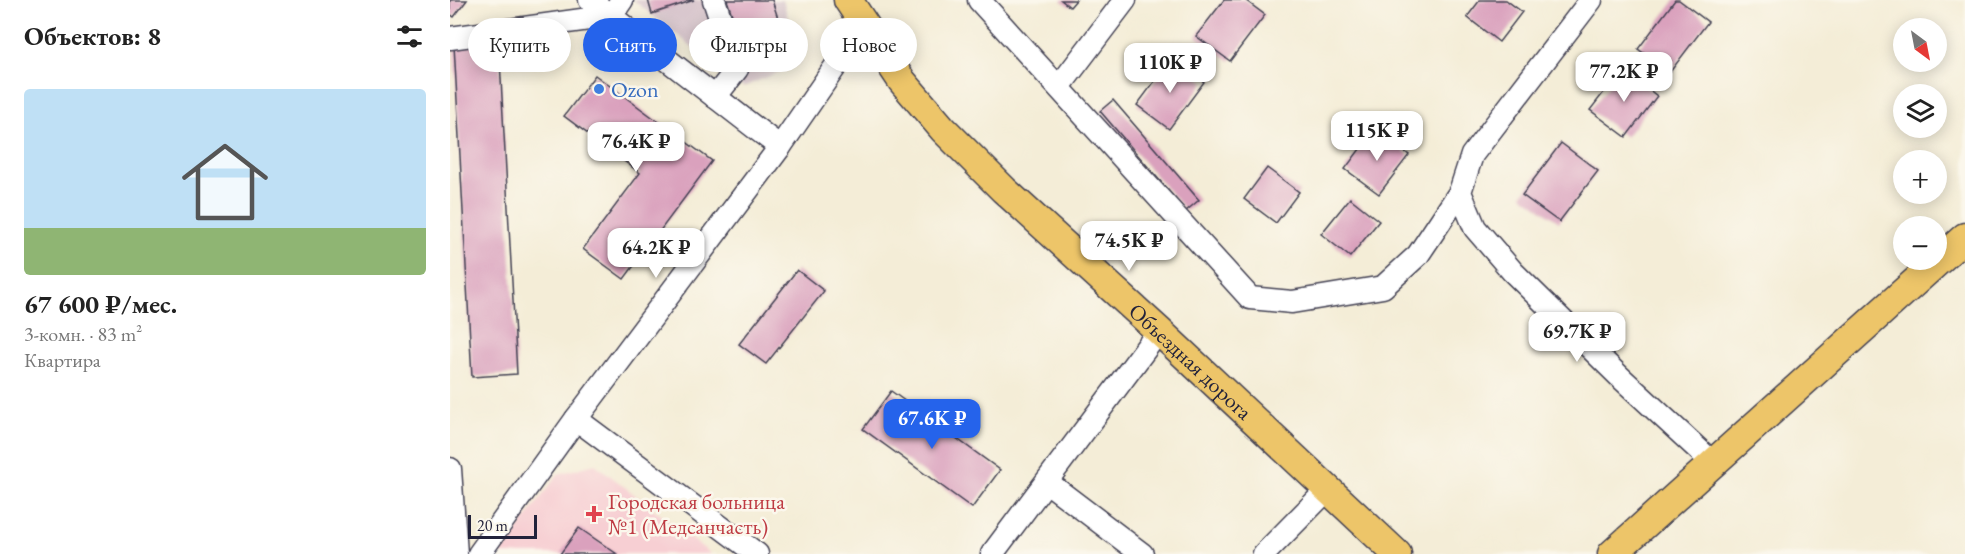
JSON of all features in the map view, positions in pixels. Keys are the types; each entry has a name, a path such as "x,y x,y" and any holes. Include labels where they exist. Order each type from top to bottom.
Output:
{"main road":[{"name":"Объездная дорога","path":"848,0 860,18"},
{"name":"Объездная дорога","path":"896,72 943,129 1004,190 1397,554"},
{"path":"1612,554 1965,237"}],"street":[{"path":"590,0 617,8 715,97 780,147"},
{"path":"714,0 737,69 715,97"},
{"path":"979,0 1250,298 1292,302 1383,287 1418,255 1460,192 1472,154 1591,0"},
{"path":"1059,87 1125,0"},
{"path":"450,38 617,8"},
{"path":"479,554 576,419 780,147 832,72"},
{"path":"1460,192 1476,228 1513,272 1619,376 1713,463"},
{"path":"992,554 1159,332"},
{"path":"576,419 757,554"},
{"path":"450,469 456,554"},
{"path":"1047,482 1142,554"},
{"path":"1264,554 1328,489"}],"shaded area":[{"path":"633,0 783,0 788,18 689,18 689,44 677,35 677,18 656,18"},
{"path":"724,72 779,72 743,87"},
{"name":"Городская больница №1 (Медсанчасть)","path":"595,464 711,554 500,554 558,474"}],"building":[{"path":"450,0 467,0 454,17 450,14"},
{"path":"648,0 694,0 652,14"},
{"path":"727,0 772,0 778,18 733,18"},
{"path":"1061,0 1076,0 1070,7"},
{"path":"1224,0 1245,0 1265,15 1230,61 1196,36"},
{"path":"1480,0 1506,0 1522,12 1499,42 1467,17"},
{"path":"1675,0 1679,0 1708,22 1670,72 1638,49"},
{"path":"468,44 468,72 501,72 517,374 472,377 454,45"},
{"path":"1172,58 1204,82 1169,129 1137,105"},
{"path":"1622,69 1657,96 1626,137 1590,110"},
{"path":"595,75 712,161 624,279 583,249 640,173 564,116"},
{"path":"1113,100 1199,200 1186,211 1100,111"},
{"path":"1375,129 1409,155 1379,194 1345,169"},
{"path":"1561,143 1598,171 1559,222 1522,195"},
{"path":"1267,168 1299,192 1276,223 1244,199"},
{"path":"1350,198 1379,221 1350,257 1321,234"},
{"path":"797,270 824,291 766,364 739,344"},
{"path":"891,391 1000,470 972,508 863,429"},
{"path":"579,528 617,554 560,554"}],"place":[{"name":"Ozon","path":"599,89"},
{"name":"Городская больница №1 (Медсанчасть)","path":"594,514"}]}
